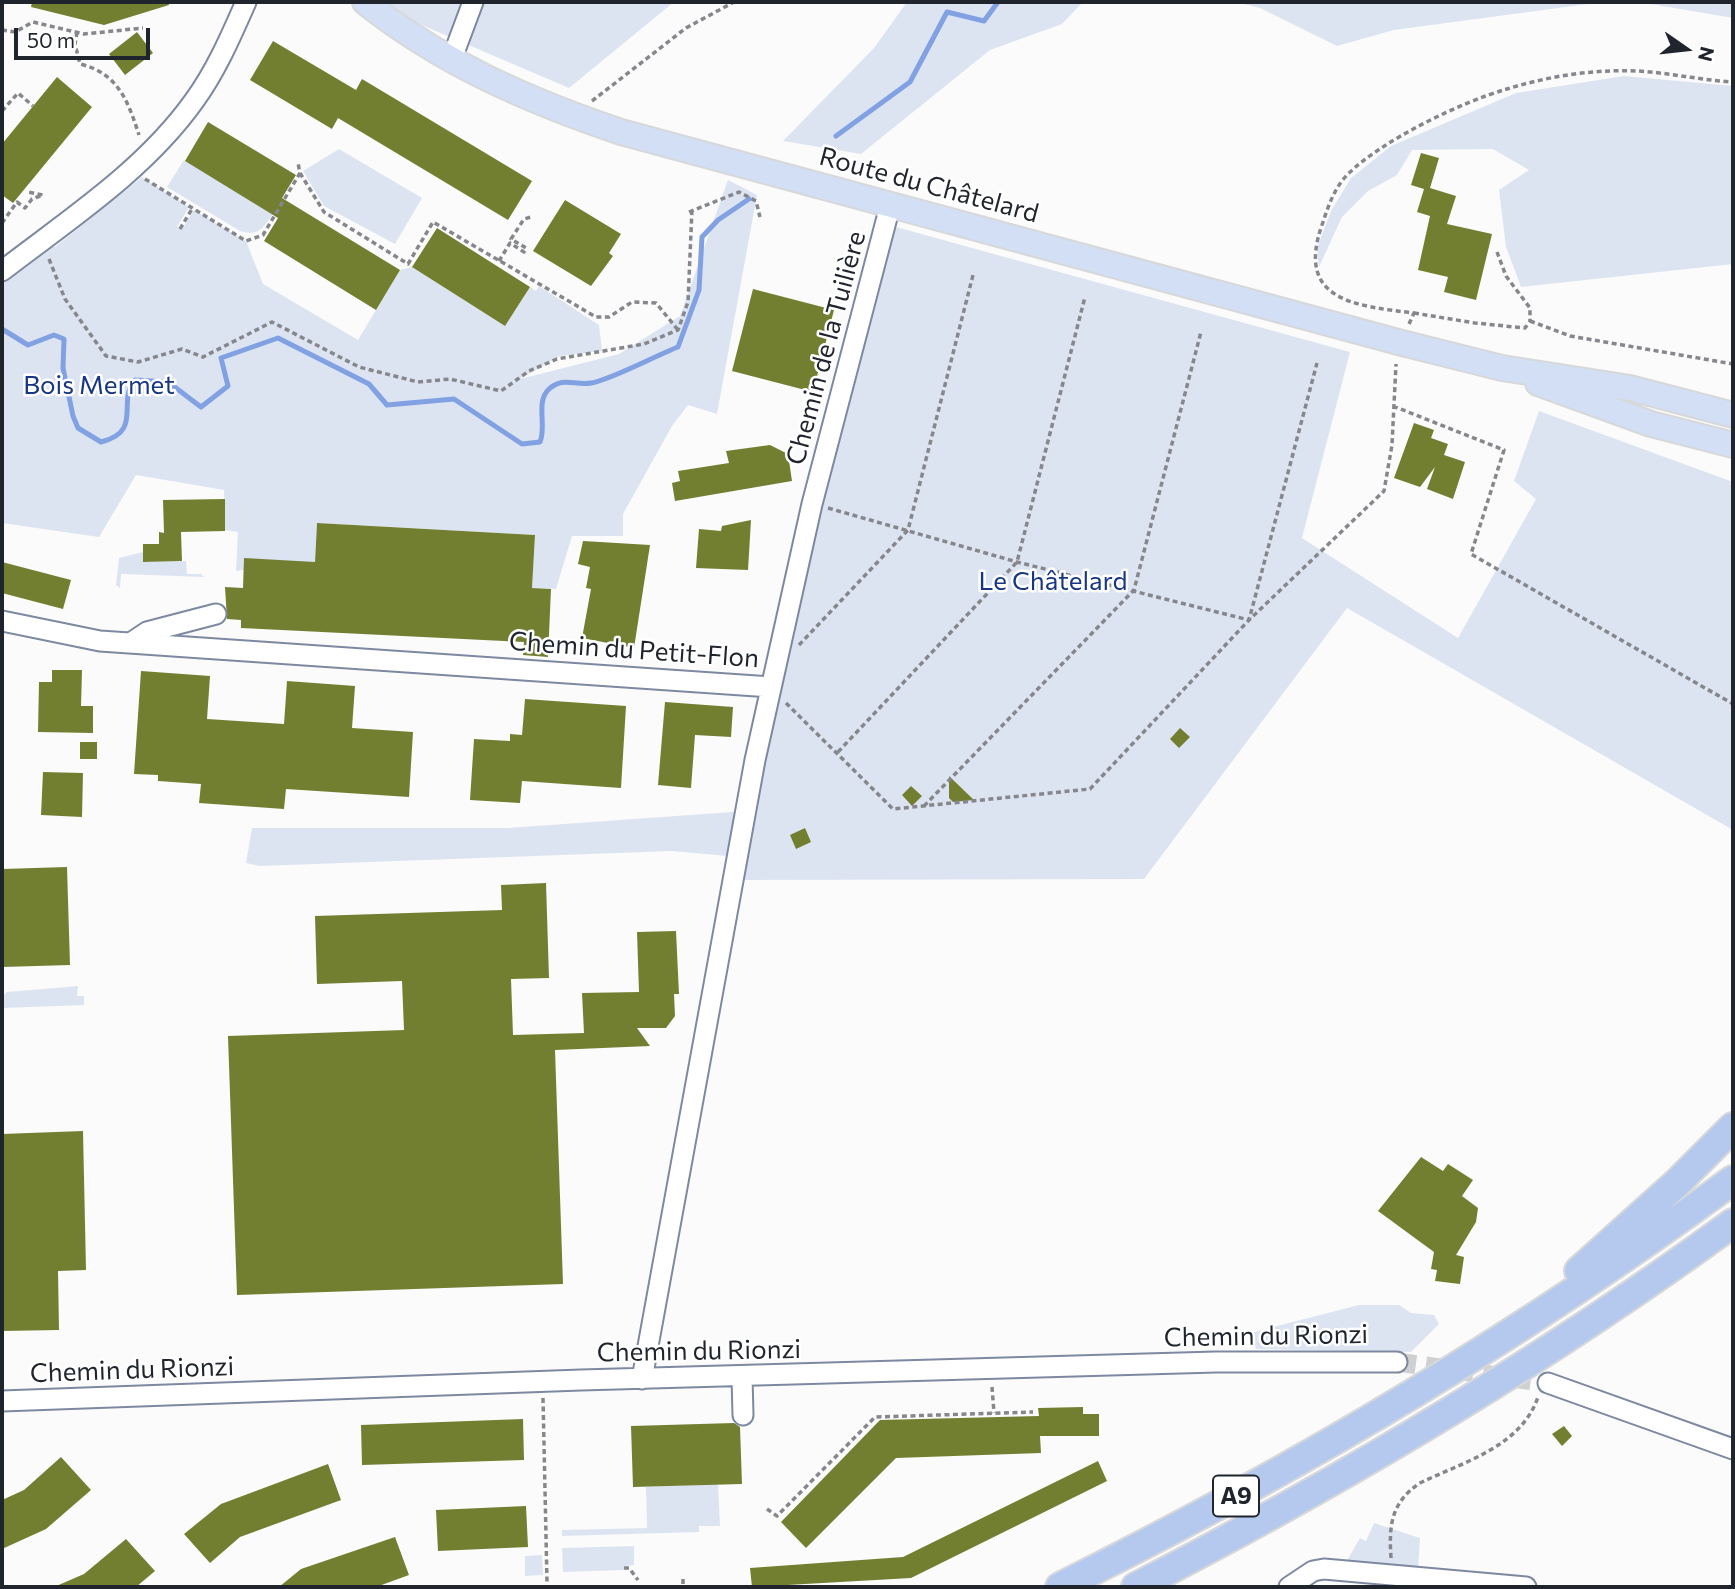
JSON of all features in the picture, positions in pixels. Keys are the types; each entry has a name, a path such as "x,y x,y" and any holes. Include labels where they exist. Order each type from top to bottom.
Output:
{"highway":[{"path":"1504,1339 1677,1183 1733,1127"},
{"name":"A9","path":"1060,1587 1302,1460 1504,1339 1733,1180"},
{"name":"A9","path":"1136,1587 1433,1424 1523,1368 1733,1223"}],"main road":[{"name":"Route du Châtelard","path":"365,2 451,61 485,79 575,116 704,156 1402,343 1502,368 1589,380 1733,415"},
{"name":"Route du Châtelard","path":"1502,368 1651,424 1733,445"}],"street":[{"path":"2,271 107,190 167,134 194,101 215,68 246,2"},
{"path":"451,61 473,2"},
{"name":"Chemin de la Tuilière","path":"771,687 812,504 890,206"},
{"path":"131,643 147,632 216,614"},
{"name":"Chemin du Petit-Flon","path":"2,621 88,639 131,643 771,687 642,1380"},
{"name":"Chemin du Rionzi","path":"2,1401 1216,1362 1397,1362"},
{"path":"742,1377 743,1415"},
{"path":"1544,1389 1733,1449"},
{"path":"1289,1587 1313,1571 1324,1569 1526,1587"}],"path":[{"path":"575,116 686,28 734,2"},
{"path":"2,30 15,32 33,22 77,33 143,28"},
{"path":"77,33 75,44 80,64 96,68 126,96 140,145"},
{"path":"1497,252 1506,276 1530,308 1530,321 1525,328 1373,308 1350,301 1335,294 1316,273 1313,250 1330,201 1341,182 1370,156 1458,108 1529,83 1617,71 1733,82"},
{"path":"2,111 18,93 33,106"},
{"path":"298,163 300,173 324,212 400,256 408,264 433,222 596,317 609,317 632,302 656,303 678,330"},
{"path":"141,176 246,241 263,235 300,173"},
{"path":"2,223 18,202 25,208 32,199 43,195 28,192"},
{"path":"46,251 65,299 106,356 138,362 182,349 203,357 272,322 359,367 418,382 450,379 501,391 529,371 556,359 644,344 678,330 688,302 691,211 738,192 756,201 760,217"},
{"path":"180,229 192,209"},
{"path":"499,261 510,243 524,252 526,248 511,239 524,219 531,217"},
{"path":"253,238 255,244"},
{"path":"793,652 908,530 974,275"},
{"path":"838,752 1017,562 1085,297"},
{"path":"784,702 838,752 893,809 1090,789 1249,620 1384,491 1392,445 1397,358 1413,313"},
{"path":"1530,321 1570,336 1733,364"},
{"path":"923,807 1134,590 1201,332"},
{"path":"1249,620 1317,363"},
{"path":"1393,406 1504,450 1471,554 1733,704"},
{"name":"Chemin de la Tuilière","path":"812,504 1017,562 1249,620"},
{"path":"992,1387 994,1413"},
{"path":"1391,1575 1389,1524 1408,1493 1420,1483 1507,1440 1528,1420 1544,1389"},
{"path":"543,1396 547,1582"},
{"path":"767,1508 778,1516 874,1417 1032,1412"},
{"path":"624,1568 629,1568 638,1580"},
{"path":"683,1579 683,1587"}],"green space":[{"path":"388,2 674,2 569,88 417,23"},
{"path":"907,2 1083,2 1062,24 990,50 861,154 783,141 874,48"},
{"path":"1236,2 1603,2 1394,30 1337,46 1260,8"},
{"path":"1639,2 1733,2 1733,18"},
{"path":"1624,76 1733,86 1733,264 1521,287 1506,247 1499,190 1529,170 1493,149 1412,150 1397,175 1368,191 1342,217 1319,267 1317,248 1331,211 1351,178 1391,146 1516,93"},
{"path":"339,149 422,198 395,244 324,206 303,171"},
{"path":"184,160 273,214 260,230 246,233 167,187"},
{"name":"Bois Mermet","path":"142,177 189,207 177,227 182,229 194,210 246,241 263,284 358,340 400,270 412,267 505,326 530,287 536,291 539,286 599,325 602,351 560,356 520,379 619,354 680,316 728,180 757,195 717,414 688,405 672,426 623,514 623,536 572,536 556,589 532,588 535,535 317,523 315,562 236,571 238,532 225,530 224,490 136,475 99,537 2,523 2,271 42,240 55,247"},
{"name":"Le Châtelard","path":"885,224 1350,352 1302,538 1458,638 1536,499 1514,481 1539,411 1733,482 1733,830 1347,608 1144,879 734,880 738,857 672,851 260,866 246,863 252,828 508,828 746,811"},
{"path":"143,552 143,562 186,561 187,574 201,574 204,577 121,574 120,588 116,585 119,558"},
{"path":"78,986 77,996 84,996 84,1005 2,1008 2,997 7,992"},
{"path":"1359,1305 1399,1305 1411,1313 1434,1315 1439,1324 1411,1352 1256,1349 1250,1333"},
{"path":"718,1484 720,1526 699,1526 699,1532 562,1536 562,1530 647,1528 646,1487"},
{"path":"1374,1523 1420,1538 1418,1570 1345,1564 1360,1538 1366,1541"},
{"path":"634,1546 634,1565 624,1566 624,1570 563,1572 562,1548"},
{"path":"542,1555 543,1575 525,1576 525,1556"}],"building":[{"path":"32,2 168,2 169,5 104,25 31,7"},
{"path":"137,32 153,53 125,75 109,54"},
{"path":"273,41 356,90 362,79 532,181 508,220 338,118 332,129 250,80"},
{"path":"57,77 92,107 13,203 2,195 2,144"},
{"path":"208,122 296,175 282,198 400,270 376,310 264,241 278,218 185,161"},
{"path":"1421,153 1439,158 1430,188 1456,196 1447,224 1492,234 1476,300 1444,292 1448,277 1418,270 1430,216 1417,212 1424,189 1411,185"},
{"path":"565,200 621,234 609,253 613,256 591,286 533,251"},
{"path":"437,228 530,287 505,326 412,267"},
{"path":"753,289 834,310 813,392 732,371"},
{"path":"1414,423 1434,430 1431,438 1448,444 1444,455 1465,462 1453,499 1427,489 1435,467 1420,487 1394,478"},
{"path":"770,445 788,454 792,481 675,501 672,483 680,481 678,471 729,463 726,451"},
{"path":"225,499 225,531 181,532 182,561 143,562 143,544 159,544 159,532 164,533 163,500"},
{"path":"751,520 748,570 696,568 699,529 721,531 722,526"},
{"path":"317,523 535,535 532,588 551,589 548,657 523,655 524,642 241,628 241,620 227,619 225,587 243,588 244,558 315,562"},
{"path":"583,541 650,545 634,648 582,638 591,589 586,588 590,567 578,564"},
{"path":"2,562 71,580 63,609 2,593"},
{"path":"52,670 82,670 81,706 93,706 93,733 38,732 39,682 52,682"},
{"path":"141,671 210,676 207,719 284,724 287,681 355,686 352,728 413,732 409,797 286,789 284,809 199,803 201,784 158,781 158,775 134,774"},
{"path":"525,699 626,706 621,788 522,781 520,803 470,800 474,739 510,741 510,734 522,735"},
{"path":"665,702 733,707 731,737 695,735 691,788 658,785"},
{"path":"1180,728 1190,737 1179,748 1170,739"},
{"path":"80,742 97,742 97,759 80,759"},
{"path":"43,772 83,773 82,817 41,815"},
{"path":"949,776 974,800 953,802 949,798"},
{"path":"911,786 922,796 912,806 902,795"},
{"path":"805,828 811,842 796,849 790,835"},
{"path":"67,867 70,965 2,967 2,869"},
{"path":"546,883 549,978 511,979 513,1035 584,1033 582,993 639,992 637,932 676,931 679,994 674,994 675,1016 666,1028 637,1028 650,1046 555,1050 563,1284 237,1295 228,1036 404,1030 402,981 317,984 315,916 502,910 501,885"},
{"path":"83,1131 86,1270 58,1271 59,1330 2,1331 2,1134"},
{"path":"1421,1157 1443,1171 1448,1164 1473,1180 1462,1196 1478,1208 1476,1222 1456,1255 1464,1257 1460,1284 1435,1281 1437,1270 1431,1269 1434,1252 1378,1211"},
{"path":"1083,1407 1083,1414 1099,1414 1099,1436 1040,1436 1041,1453 896,1458 806,1548 781,1522 880,1420 1039,1416 1038,1408"},
{"path":"523,1419 524,1460 362,1465 361,1425"},
{"path":"734,1423 740,1427 742,1484 633,1487 631,1426"},
{"path":"1564,1426 1572,1436 1562,1446 1552,1434"},
{"path":"61,1457 91,1490 46,1529 2,1549 2,1500 24,1490"},
{"path":"1098,1461 1107,1481 911,1578 752,1587 750,1568 903,1557"},
{"path":"328,1464 341,1500 240,1537 210,1563 184,1534 221,1504"},
{"path":"526,1506 528,1547 438,1551 436,1510"},
{"path":"395,1537 409,1575 376,1587 279,1587 301,1569"},
{"path":"126,1539 155,1571 136,1587 54,1587 84,1574"}],"waterway":[{"path":"836,136 910,82 947,12 984,21 998,2"},
{"path":"2,329 28,345 54,335 64,339 63,368 73,416 78,428 101,442 122,431 126,423 130,389 135,380 168,382 201,407 228,386 221,358 278,338 369,384 387,405 454,399 522,444 540,442 543,401 545,394 554,385 564,382 585,384 599,381 678,347 699,290 702,237 718,220 749,199"}],"tunnel":[{"path":"1397,1362 1548,1383"}]}
